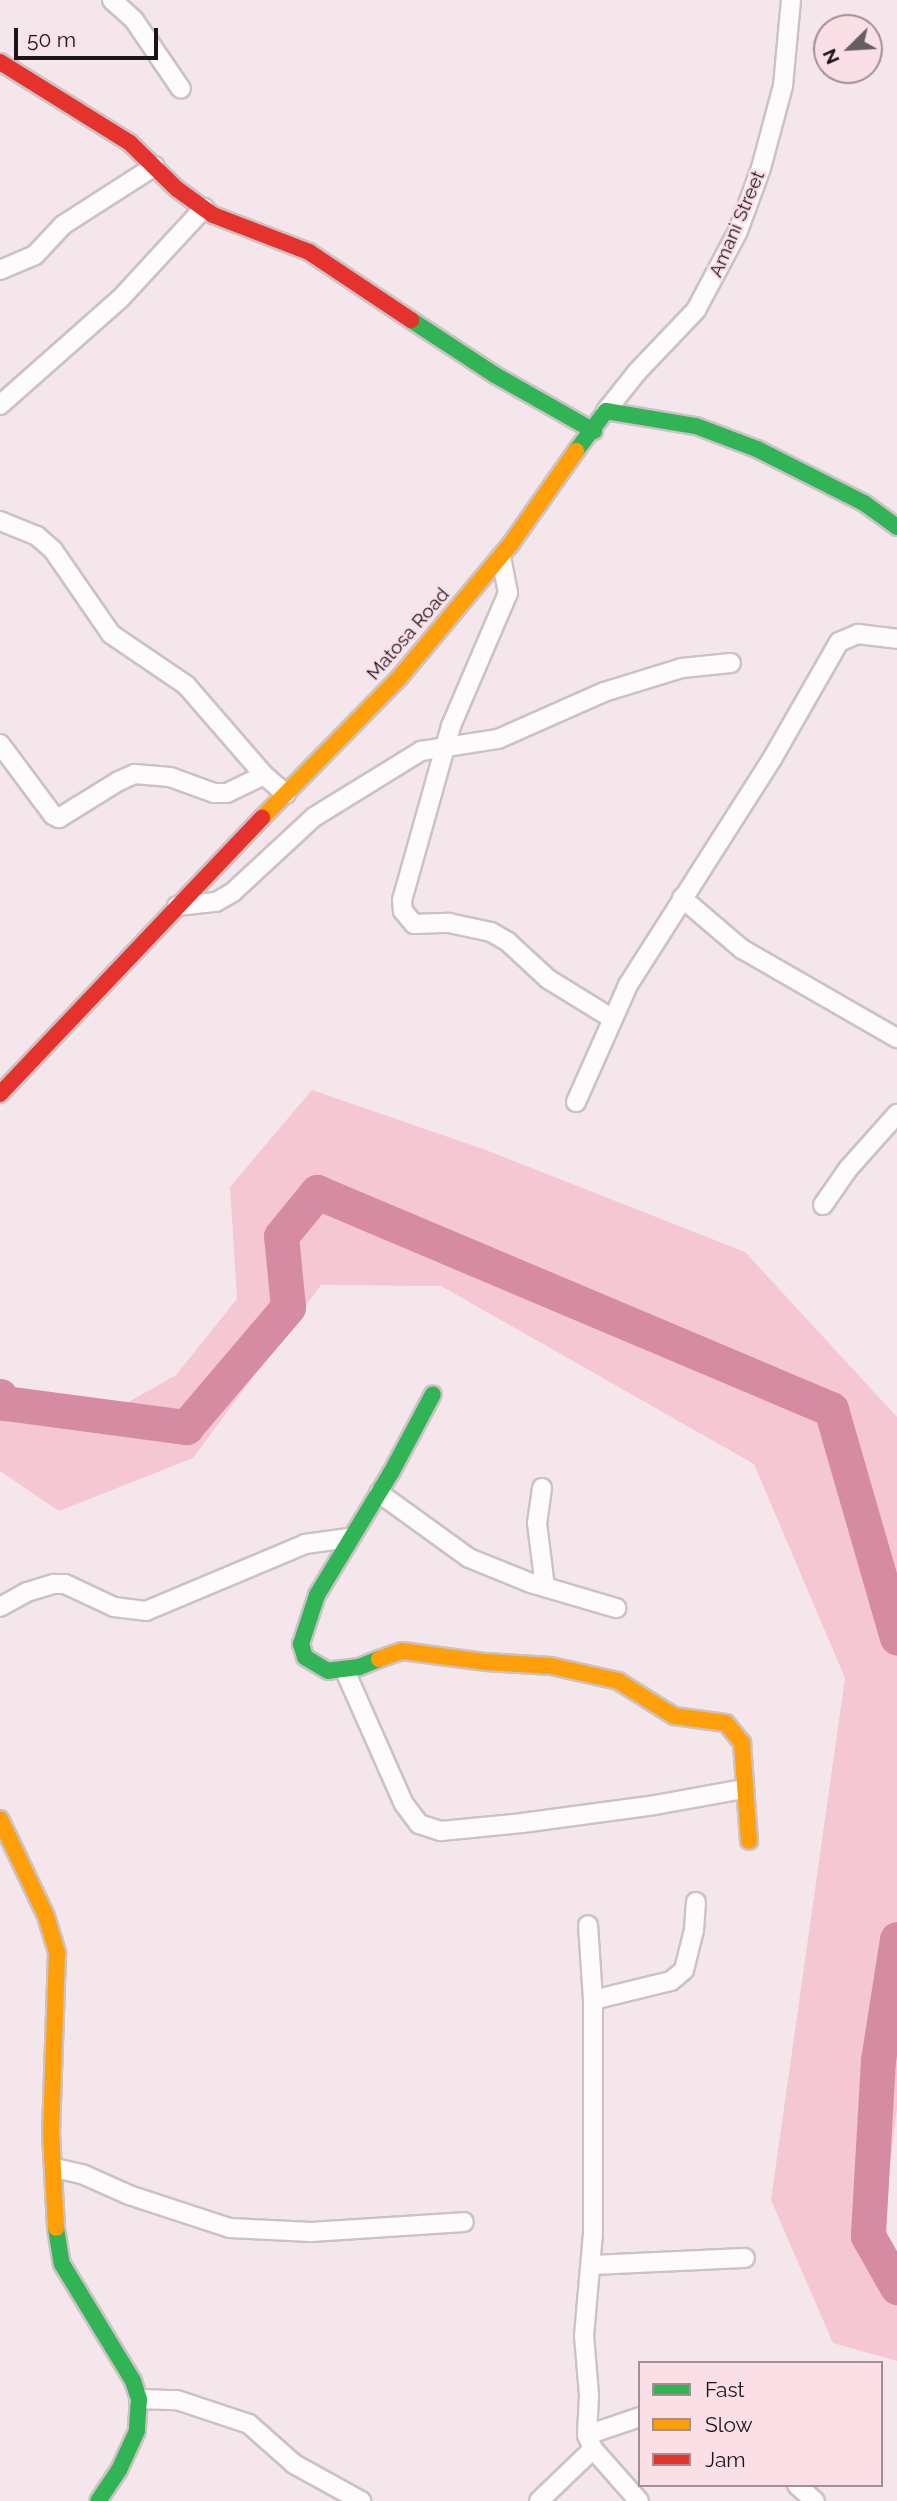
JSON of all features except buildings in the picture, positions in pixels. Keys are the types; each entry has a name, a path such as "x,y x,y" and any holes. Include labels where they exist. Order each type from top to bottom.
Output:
{"street":[{"path":"112,0 134,20 181,89"},
{"name":"Amani Street","path":"606,411 637,372 696,310 738,231 761,168 783,86 791,0"},
{"path":"0,62 130,143 177,189 214,215 309,252 495,375 594,431"},
{"path":"0,270 35,255 63,225 155,166"},
{"path":"0,405 120,299 204,208"},
{"path":"606,411 696,426 757,449 864,503 897,527"},
{"name":"Matosa Road","path":"0,1094 177,906 400,677 501,557 568,460 594,431 606,411"},
{"path":"0,521 37,536 53,550 111,634 186,685 264,775 286,794"},
{"path":"501,557 508,593 444,745 402,900 407,918 422,925 449,923 491,932 509,942 548,979 612,1019"},
{"path":"576,1102 628,985 766,768 839,642 858,634 897,639"},
{"path":"177,906 216,902 233,892 314,817 421,751 444,745 498,739 604,692 682,668 731,663"},
{"path":"0,744 53,815 59,818 119,781 135,775 160,775 214,793 227,793 264,775"},
{"path":"681,898 742,949 897,1038"},
{"path":"823,1205 848,1169 897,1114"},
{"path":"433,1394 380,1493 349,1538 317,1595 301,1644 305,1657 314,1665 328,1671 345,1671 402,1651 486,1662 551,1666 618,1681 674,1716 726,1723 734,1729 742,1743 743,1789 749,1841"},
{"path":"542,1488 537,1523 545,1587"},
{"path":"380,1493 469,1558 545,1587 616,1608"},
{"path":"0,1607 27,1592 54,1584 65,1584 114,1607 146,1611 305,1544 349,1538"},
{"path":"345,1671 404,1804 419,1825 441,1831 509,1825 655,1805 743,1789"},
{"path":"0,1819 46,1916 57,1953 51,2132 55,2168 55,2222 62,2264 134,2381 139,2399 137,2431 119,2470 98,2501"},
{"path":"593,2000 671,1980 684,1970 694,1930 696,1902"},
{"path":"588,1925 593,2000 591,2265 584,2336 590,2442 639,2501"},
{"path":"55,2168 82,2174 129,2195 230,2228 311,2232 464,2222"},
{"path":"591,2265 745,2258"},
{"path":"139,2399 177,2400 249,2424 294,2464 361,2501"},
{"path":"539,2501 590,2442 638,2418"},
{"path":"799,2487 815,2501"}],"shaded area":[{"path":"312,1090 483,1149 745,1252 897,1417 897,2108 883,2221 889,2293 897,2296 897,2361 833,2343 771,2200 845,1678 754,1464 441,1286 321,1285 193,1458 59,1511 0,1471 0,1389 118,1408 176,1375 237,1299 230,1187"}],"waterway":[{"path":"0,1396 5,1403 186,1427 288,1307 281,1236 317,1192 831,1409 897,1638"},
{"path":"897,1939 878,2060 868,2236 897,2287"}],"traffic: fast":[{"path":"411,320 495,375 594,431"},
{"path":"576,451 606,411 696,426 757,449 864,503 897,527"},
{"path":"379,1659 359,1667 328,1671 305,1657 301,1644 317,1595 391,1473 433,1394"},
{"path":"56,2228 62,2264 133,2381 139,2399 137,2431 119,2470 98,2501"}],"traffic: slow":[{"path":"262,818 400,677 510,545 576,451"},
{"path":"379,1659 402,1651 486,1662 551,1666 618,1681 674,1716 726,1723 742,1743 749,1841"},
{"path":"0,1819 46,1916 57,1953 51,2132 56,2228"}],"traffic: jam":[{"path":"0,62 130,143 177,189 213,215 309,252 411,320"},
{"path":"0,1094 262,818"}]}
